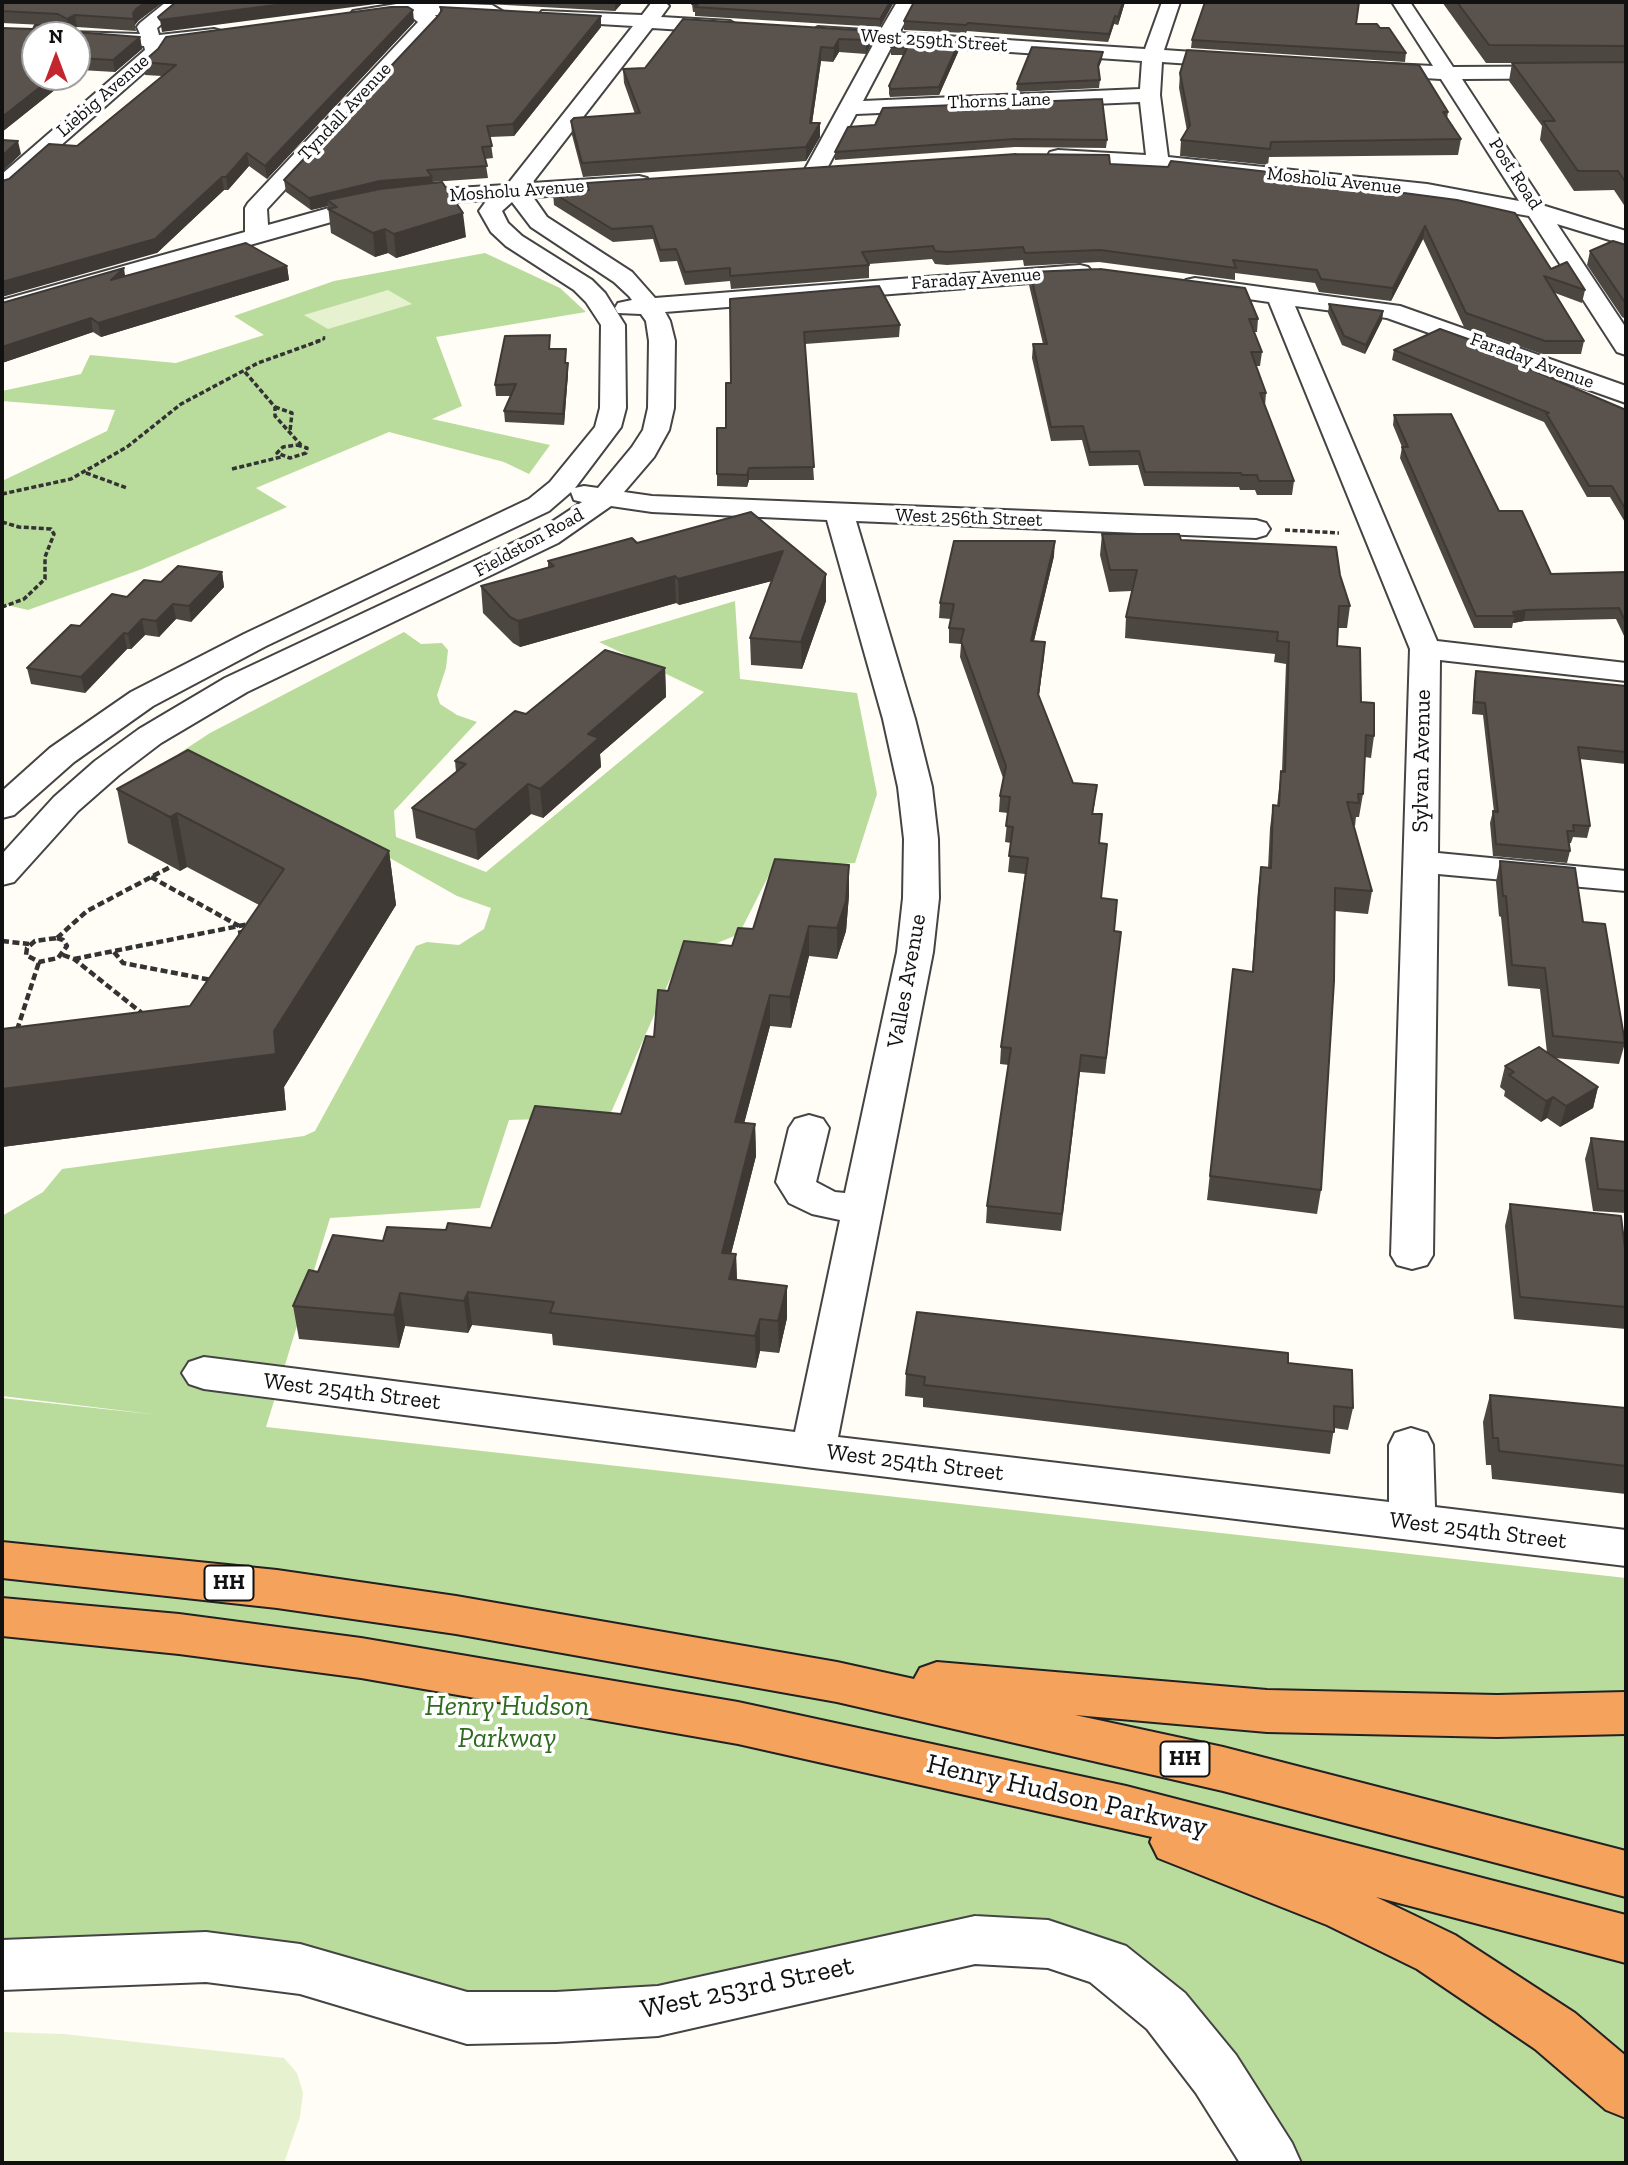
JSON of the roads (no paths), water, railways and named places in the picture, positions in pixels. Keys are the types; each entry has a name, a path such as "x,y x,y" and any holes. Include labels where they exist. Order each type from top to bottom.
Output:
{"highway":[{"name":"HH","path":"2,1560 277,1589 470,1617 738,1663 930,1701 1127,1745 1626,1874"},
{"name":"Henry Hudson Parkway","path":"2,1617 179,1634 467,1675 738,1723 1037,1787 1331,1860 1626,1939"},
{"path":"738,1663 1255,1710 1497,1716 1626,1713"},
{"path":"1037,1787 1395,1930 1436,1952 1518,2004 1594,2062 1626,2091"}],"street":[{"name":"Liebig Avenue","path":"2,185 151,56 155,50 154,41 147,27 178,2"},
{"name":"Fieldston Road","path":"2,808 62,755 142,699 176,680 539,505 560,488 596,445 608,426 613,408 613,325 583,285 514,241 499,227 490,211 498,201 514,191 662,2"},
{"path":"815,172 906,2"},
{"path":"1158,162 1150,95 1152,56 1171,2"},
{"name":"Post Road","path":"1401,2 1626,347"},
{"path":"345,17 417,5 755,29"},
{"name":"Tyndall Avenue","path":"257,233 256,208 430,21 417,5"},
{"name":"West 259th Street","path":"795,31 1260,62"},
{"path":"91,37 154,41 234,33"},
{"path":"1355,68 1449,74 1626,72"},
{"name":"Thorns Lane","path":"848,108 1150,95"},
{"name":"Mosholu Avenue","path":"1038,157 1113,158 1427,191 1539,211 1626,238"},
{"path":"788,173 842,170"},
{"name":"Mosholu Avenue","path":"2,307 257,233 382,203 665,181"},
{"name":"Fieldston Road","path":"2,875 65,804 150,736 210,700 548,537 579,518 604,498 644,451 656,430 662,408 662,341 658,321 648,305 623,277 539,222 526,202 514,191"},
{"name":"Faraday Avenue","path":"604,311 648,305 1070,272 1099,272"},
{"name":"Faraday Avenue","path":"1168,281 1377,308 1408,316 1626,396"},
{"name":"Sylvan Avenue","path":"1279,296 1425,649 1412,1255"},
{"name":"West 256th Street","path":"560,488 604,498 652,504 1256,529"},
{"name":"Valles Avenue","path":"813,1451 915,952 921,898 921,839 915,787 899,719 839,513"},
{"path":"1425,649 1626,672"},
{"path":"176,680 210,700"},
{"path":"1419,862 1626,881"},
{"path":"808,1128 796,1182 803,1193 826,1204 863,1210"},
{"name":"West 254th Street","path":"204,1373 813,1451 1626,1548"},
{"path":"1411,1445 1412,1523"},
{"name":"West 253rd Street","path":"2,1965 206,1957 300,1969 467,2018 556,2017 658,2011 975,1940 1048,1944 1107,1964 1166,2011 1216,2074 1272,2163"}]}
